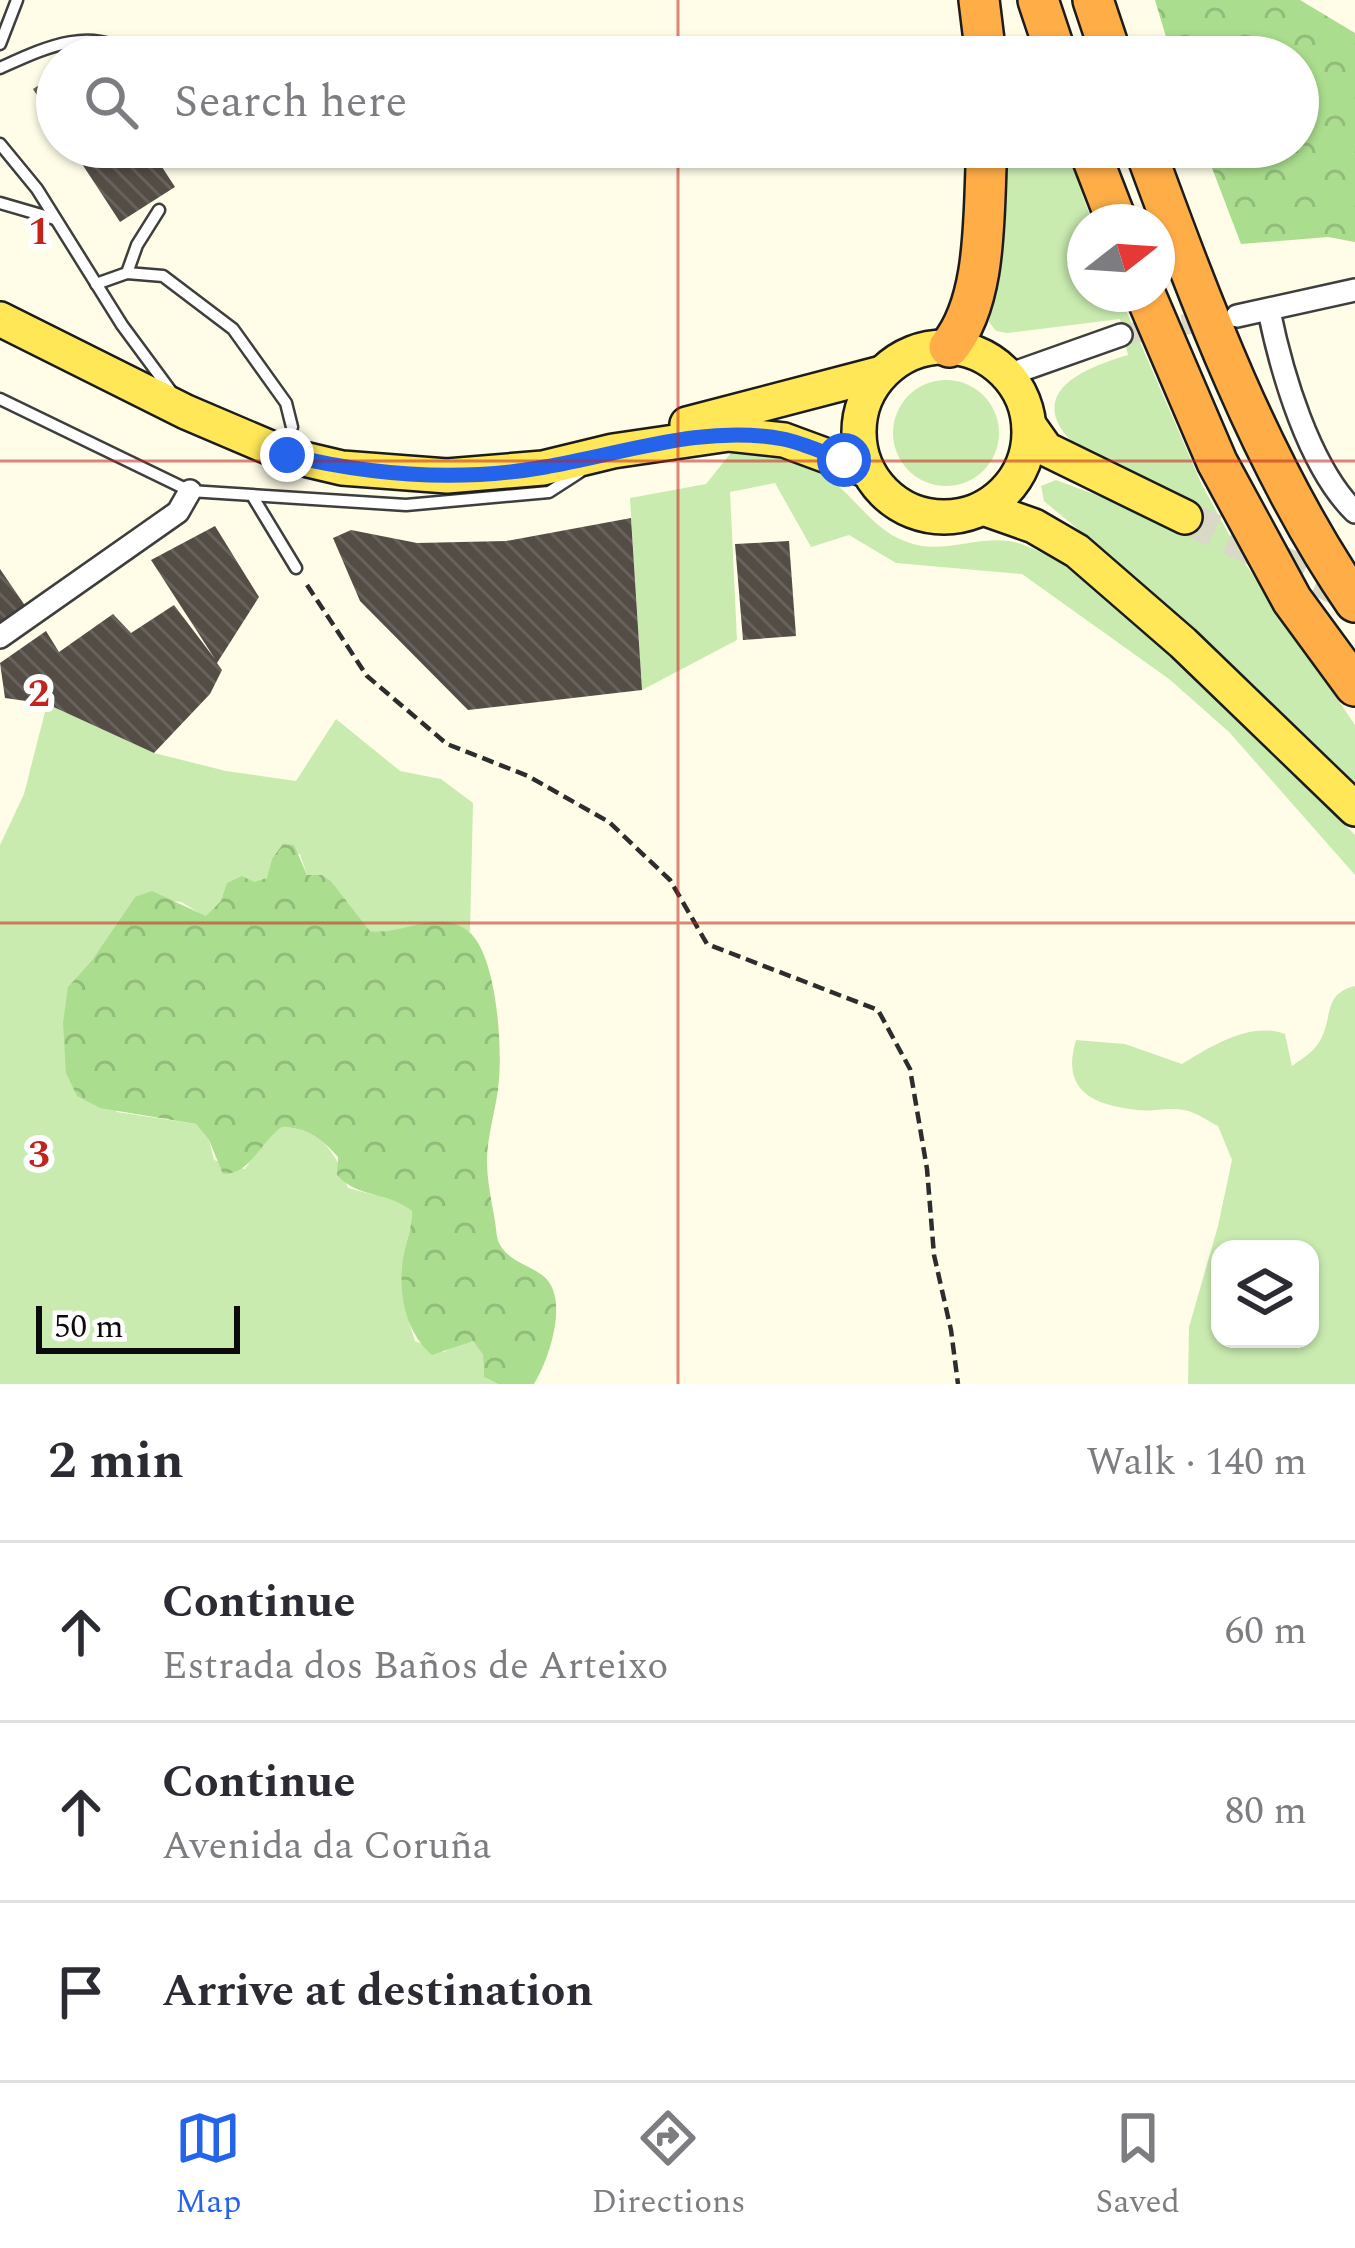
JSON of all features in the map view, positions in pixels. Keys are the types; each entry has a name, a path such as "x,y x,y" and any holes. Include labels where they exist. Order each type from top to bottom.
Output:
{"highway":[{"path":"980,0 984,36"},
{"path":"1038,0 1050,36"},
{"path":"1093,0 1105,36"},
{"path":"949,347 961,332 976,288 985,168"},
{"path":"1096,168 1110,204"},
{"path":"1152,168 1190,272 1268,448 1355,602"},
{"path":"1153,312 1228,482 1292,600 1355,686"}],"main road":[{"path":"0,319 186,412 287,455 342,468 447,476 543,468 613,451 729,434 784,440 868,471"},
{"path":"613,451 713,415 882,374 913,354 949,347 991,361 1008,375 1022,399 1029,425 1028,450 1004,494 958,516 931,516 906,508 884,492 868,471 860,446 860,420 882,374"},
{"path":"1029,425 1046,449 1185,517"},
{"path":"983,508 1034,526 1077,551 1183,643 1355,809"}],"street":[{"path":"1237,316 1355,290"},
{"path":"1269,311 1279,359 1331,488 1355,512"},
{"path":"1008,375 1121,334"},
{"path":"0,638 178,512 190,491"}],"lane":[{"path":"0,44 17,0"},
{"path":"0,68 36,52"},
{"path":"0,144 58,220 96,284 186,412"},
{"path":"0,203 58,220"},
{"path":"127,273 137,245 159,210"},
{"path":"96,284 127,273 163,276 233,329 286,403 292,427"},
{"path":"0,399 190,491 406,506 548,492 613,451"},
{"path":"253,496 296,568"}],"path":[{"path":"296,568 368,676 447,744 528,776 609,822 670,880 706,944 878,1010 910,1069 927,1169 934,1255 958,1384"}],"green space":[{"path":"1155,0 1300,0 1355,33 1355,242 1328,237 1241,244 1212,168 1319,168 1319,36 1166,36"},
{"path":"1004,168 1073,168 1086,204 1067,204 1067,312 1127,312 1202,485 1244,562 1355,725 1355,792 1121,565 1044,501 1041,486 1056,480 1131,508 1107,464 1064,433 1055,402 1071,380 1128,355 1120,319 996,331 989,322"},
{"path":"946,380 966,384 984,395 995,413 999,433 995,453 984,471 966,482 946,486 926,482 908,471 897,453 893,433 897,413 908,395 926,384"},
{"path":"734,449 775,455 814,470 907,542 936,547 1009,541 1062,564 1131,620 1355,835 1355,875 1229,732 1169,679 1022,574 896,563 849,535 811,547 775,483 730,492 737,640 642,690 630,498 706,484"},
{"path":"47,704 154,753 226,771 296,781 336,719 400,771 441,779 473,803 470,932 440,924 370,931 331,881 322,875 307,875 300,854 272,859 268,878 221,901 206,917 181,902 135,897 68,987 117,1112 196,1124 209,1140 214,1160 245,1169 266,1138 282,1127 308,1132 332,1153 348,1188 401,1202 412,1211 402,1282 415,1341 444,1352 473,1341 483,1355 484,1377 498,1384 0,1384 0,845 24,794"},
{"path":"283,844 294,845 307,875 322,875 331,881 370,931 445,922 468,931 486,959 500,1045 487,1161 497,1237 508,1254 542,1275 555,1298 551,1345 534,1384 498,1384 484,1377 483,1355 473,1341 432,1355 423,1346 410,1323 402,1285 412,1211 345,1182 337,1175 338,1157 320,1139 282,1127 241,1169 223,1174 209,1140 196,1124 100,1108 77,1096 66,1073 63,1023 68,987 135,897 152,891 206,916 221,901 227,883 242,876 254,882 267,878"},
{"path":"1355,986 1355,1384 1188,1384 1189,1327 1211,1250 1211,1348 1319,1348 1319,1240 1214,1240 1232,1160 1218,1126 1188,1111 1121,1108 1094,1099 1077,1083 1073,1071 1076,1040 1125,1044 1182,1064 1232,1037 1272,1031 1285,1034 1292,1066 1318,1043 1338,994"}],"building":[{"path":"85,168 163,168 175,187 120,222"},
{"path":"631,518 642,690 468,710 360,601 333,538 351,530 417,543 506,541"},
{"path":"215,526 259,597 217,663 222,670 210,694 154,753 47,704 5,698 0,663 46,631 59,652 113,614 131,633 174,605 215,659 151,560"},
{"path":"789,541 796,636 743,640 735,544"},
{"path":"0,569 26,607 0,627"}],"tunnel":[{"path":"1121,335 1219,319"},
{"path":"1185,517 1355,597"}],"route":[{"path":"287,455 342,468 447,476 543,468 613,451 729,434 784,440 844,460"}]}
